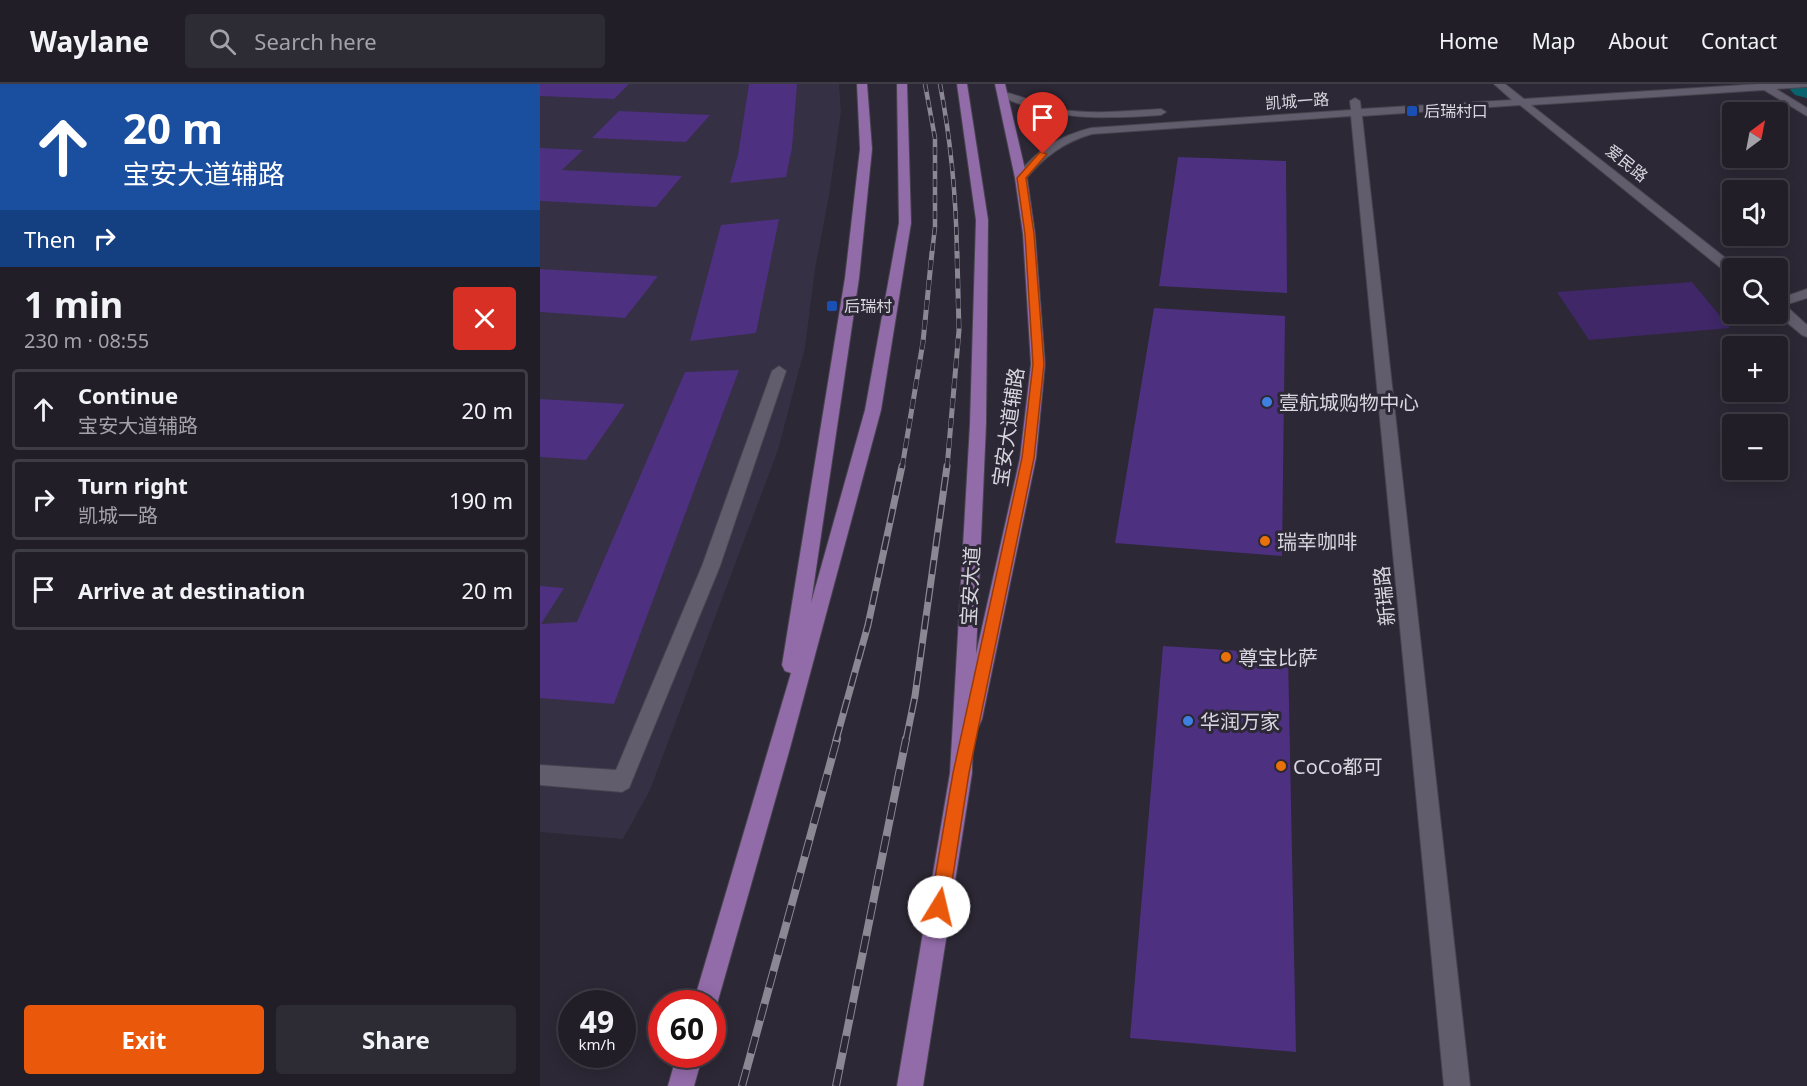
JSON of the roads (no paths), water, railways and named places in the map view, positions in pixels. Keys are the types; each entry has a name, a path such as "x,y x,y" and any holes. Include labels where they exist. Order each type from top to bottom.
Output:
{"main road":[{"path":"780,748 852,278 866,149 862,84"},
{"path":"709,990 780,748 873,410 905,223 902,84"},
{"name":"宝安大道","path":"910,1086 961,773 978,424 982,220 962,84"},
{"name":"宝安大道辅路","path":"961,773 1028,458 1038,364 1029,234 1022,178 1001,88"},
{"path":"681,1086 686,1068"}],"street":[{"name":"爱民路","path":"1499,84 1722,262"},
{"path":"1462,94 1639,84"},
{"name":"凯城一路","path":"1022,178 1034,162 1054,146 1091,130 1355,104 1523,102 1807,84"},
{"path":"1764,85 1807,113"},
{"path":"1001,88 1036,107 1075,114 1097,116 1170,112"},
{"name":"新瑞路","path":"1355,104 1457,1086"},
{"path":"1788,301 1807,293"},
{"path":"1788,314 1807,332"},
{"path":"540,775 622,781 711,566 779,371"}],"waterway":[{"path":"1801,84 1807,88"}],"railway":[{"path":"925,84 935,138 935,227 932,253"},
{"path":"940,84 952,168 957,253"},
{"path":"902,468 923,342 932,252"},
{"path":"947,468 959,330 957,252"},
{"path":"836,740 868,625 902,466"},
{"path":"906,740 915,696 947,466"},
{"path":"742,1086 837,739"},
{"path":"836,1086 906,739"}],"place":[{"name":"后瑞村口","path":"1412,111"},
{"name":"后瑞村","path":"832,306"},
{"name":"壹航城购物中心","path":"1267,402"},
{"name":"瑞幸咖啡","path":"1265,541"},
{"name":"尊宝比萨","path":"1226,657"},
{"name":"华润万家","path":"1188,721"},
{"name":"CoCo都可","path":"1281,766"}]}
